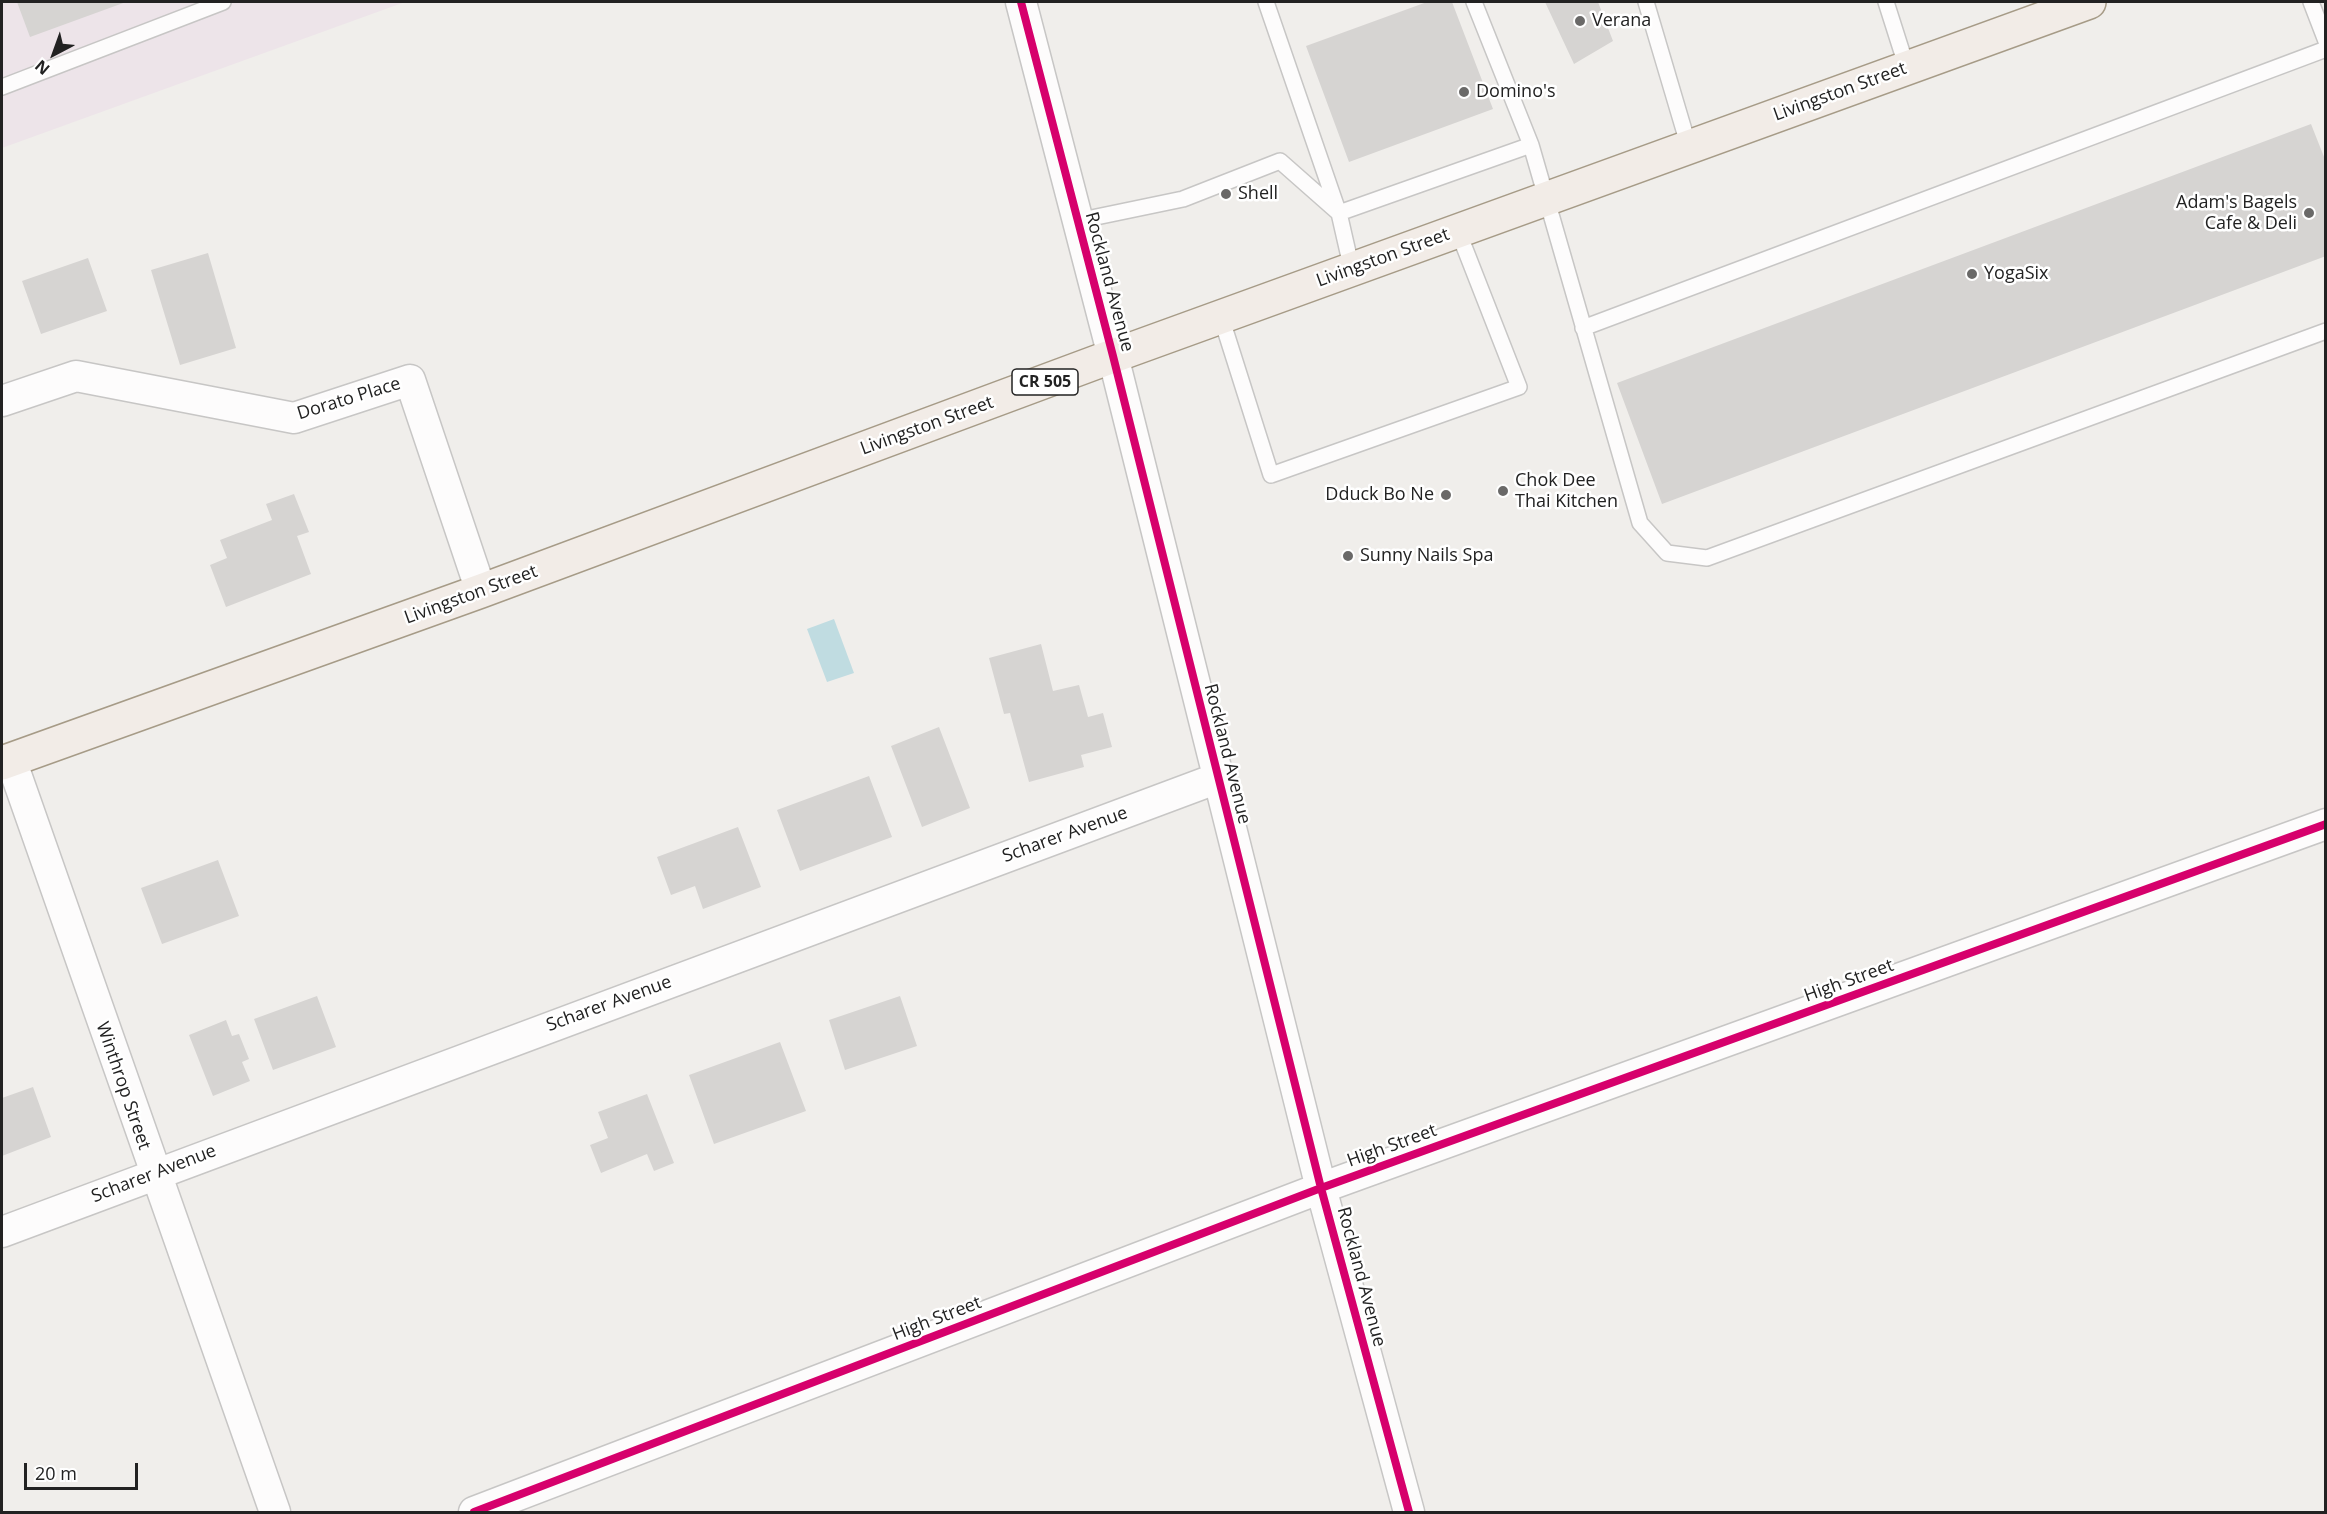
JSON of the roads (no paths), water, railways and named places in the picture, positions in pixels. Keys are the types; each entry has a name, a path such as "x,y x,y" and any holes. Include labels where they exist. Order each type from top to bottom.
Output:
{"main road":[{"name":"Livingston Street","path":"6,761 481,591 1113,356 2089,2"}],"street":[{"name":"Rockland Avenue","path":"1021,2 1113,356 1321,1188 1409,1512"},
{"name":"Dorato Place","path":"2,401 76,376 294,418 410,380 481,591"},
{"name":"Winthrop Street","path":"6,761 275,1512"},
{"name":"Scharer Avenue","path":"2,1232 154,1173 1218,778"},
{"name":"High Street","path":"474,1512 1321,1188 2325,824"}],"lane":[{"path":"2,87 223,2"},
{"path":"1266,2 1339,213 1352,270"},
{"path":"1474,2 1531,145 1640,523 1667,553 1707,558 2325,331"},
{"path":"1646,2 1689,147"},
{"path":"1886,2 1907,68"},
{"path":"2311,2 2325,41"},
{"path":"1583,328 2325,49"},
{"path":"1339,213 1531,145"},
{"path":"1077,221 1183,199 1280,161 1339,213"},
{"path":"1221,317 1271,475 1519,387 1458,231"}],"water":[{"path":"834,619 854,673 827,682 807,629"}],"place":[{"name":"Verana","path":"1580,21"},
{"name":"Domino's","path":"1464,92"},
{"name":"Shell","path":"1226,194"},
{"name":"Adam's Bagels Cafe & Deli","path":"2309,213"},
{"name":"YogaSix","path":"1972,274"},
{"name":"Chok Dee Thai Kitchen","path":"1503,491"},
{"name":"Dduck Bo Ne","path":"1446,495"},
{"name":"Sunny Nails Spa","path":"1348,556"}]}
